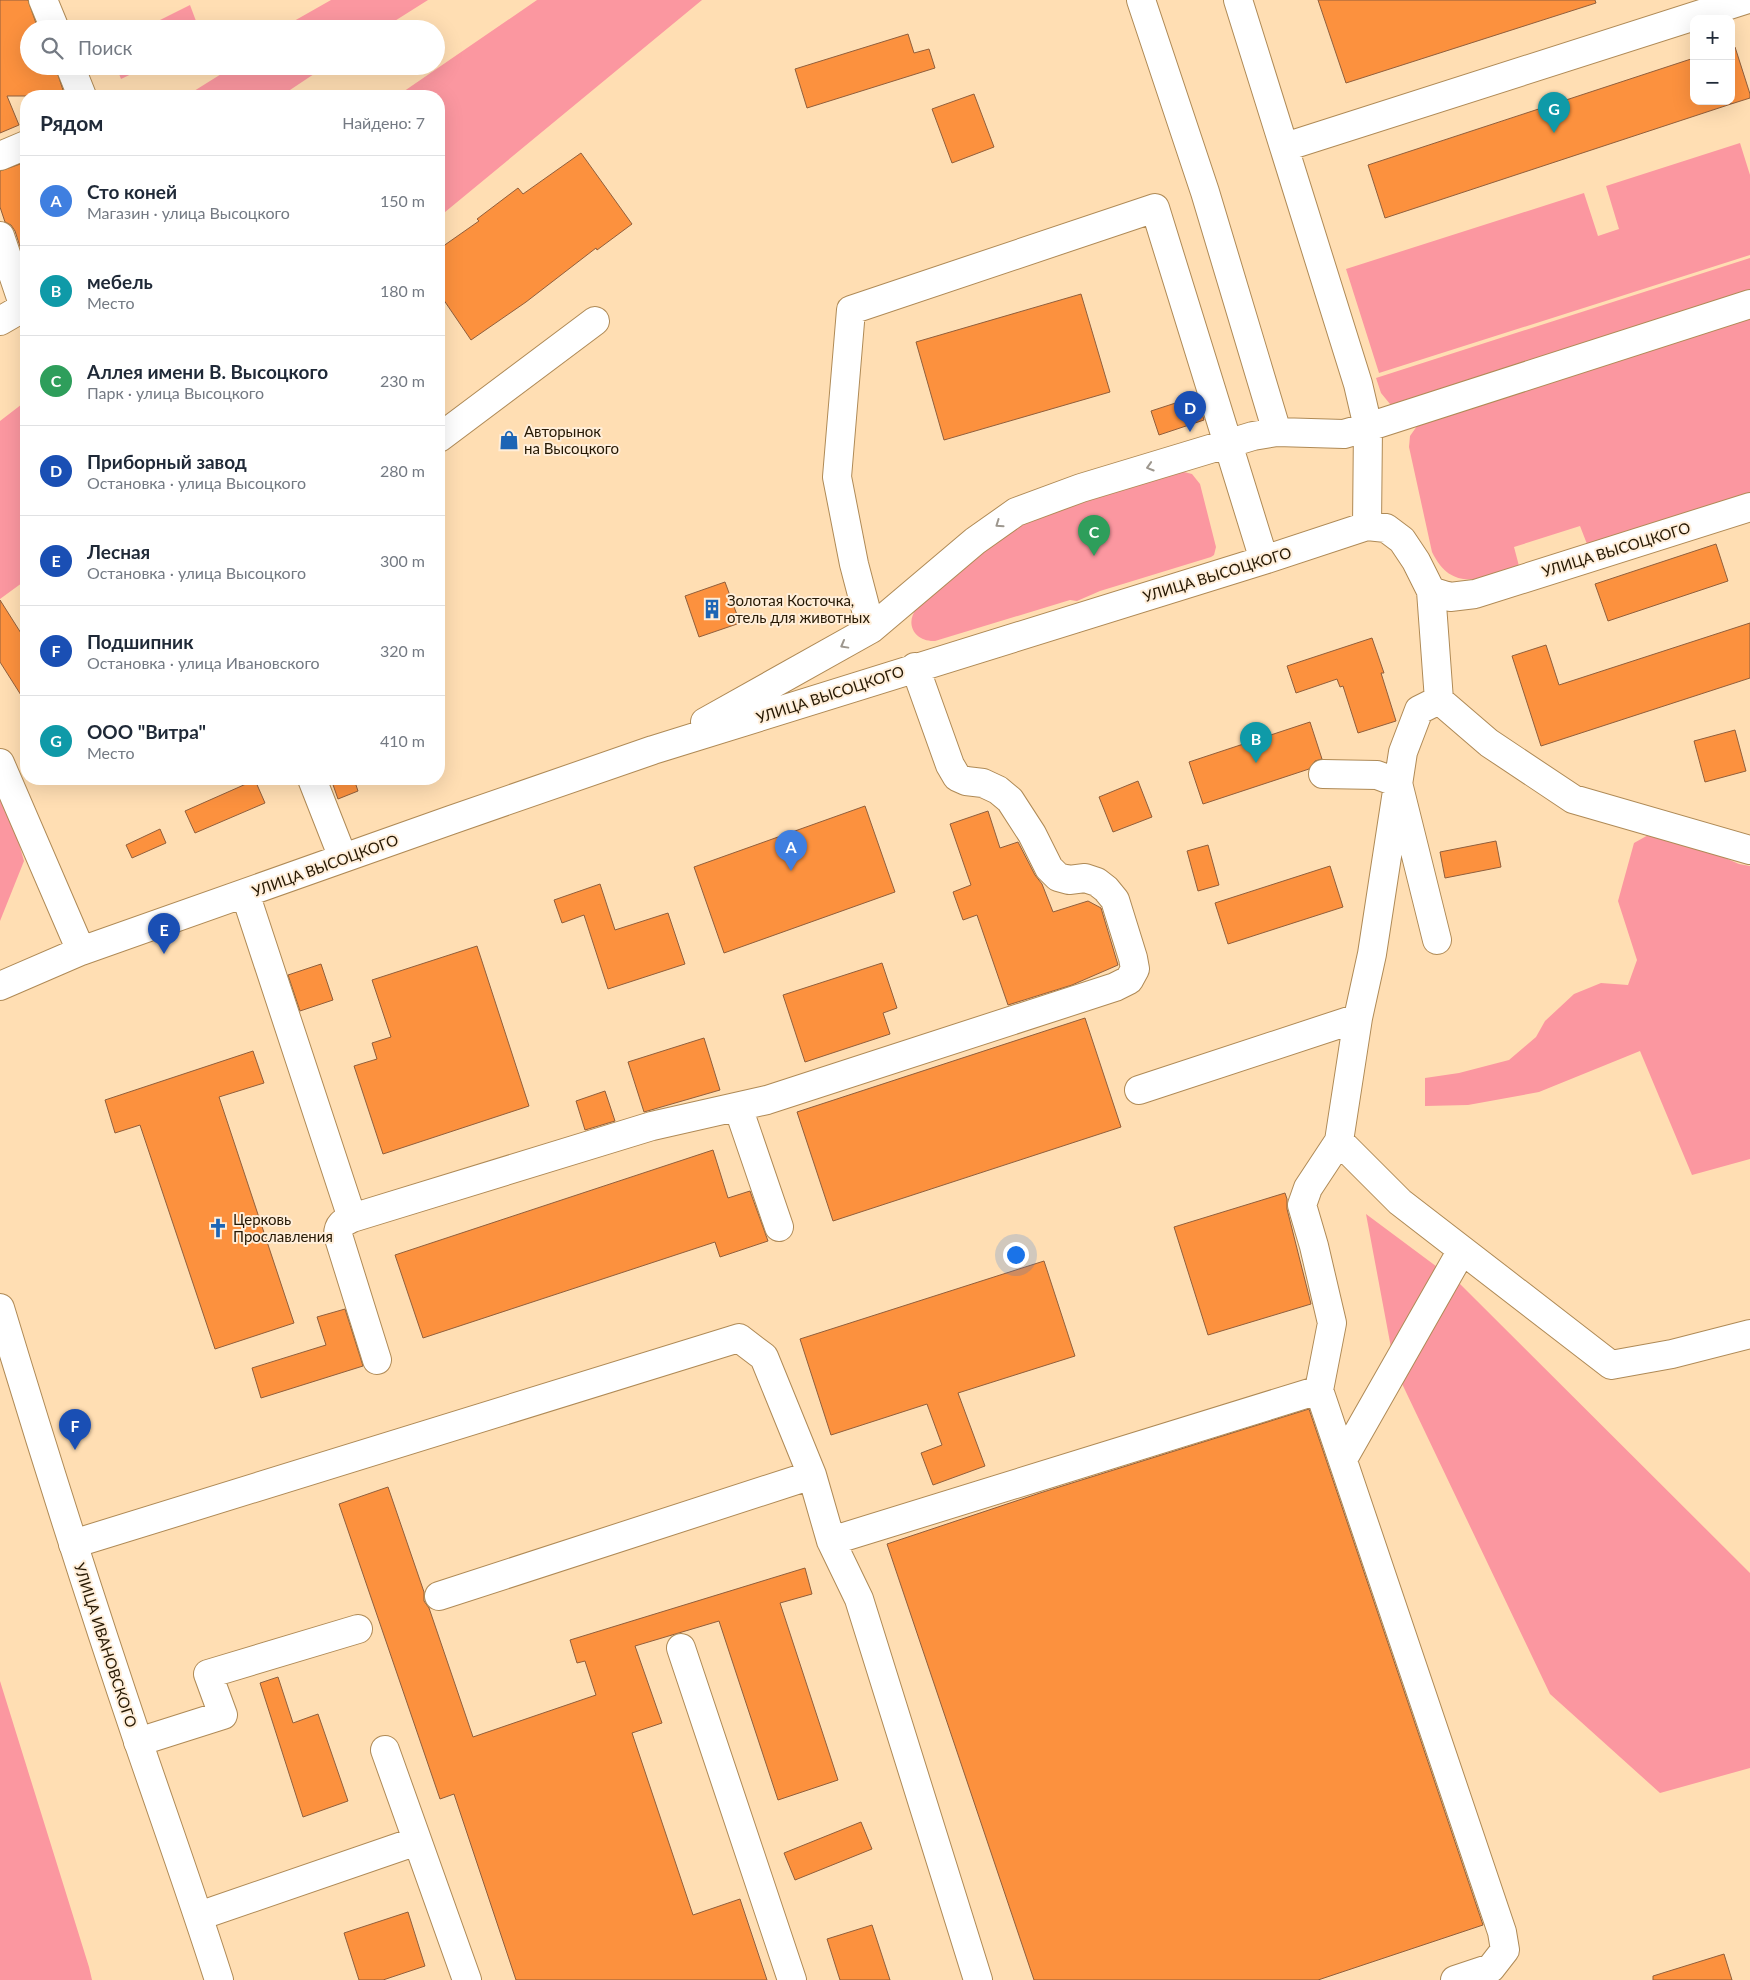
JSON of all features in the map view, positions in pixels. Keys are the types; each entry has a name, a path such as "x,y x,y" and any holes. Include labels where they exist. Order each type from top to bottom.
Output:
{"street":[{"path":"43,0 51,20"},
{"path":"1141,0 1205,192 1277,432"},
{"path":"1238,0 1358,384 1368,427 1367,526 1386,528 1402,540 1416,561 1430,592 1439,700 1489,743 1573,799 1750,850"},
{"path":"1285,147 1705,6 1745,0"},
{"path":"74,75 80,90"},
{"path":"0,156 20,148"},
{"path":"871,629 854,564 837,477 851,310 1155,208 1264,560"},
{"path":"0,236 20,293"},
{"path":"1368,427 1750,304"},
{"path":"0,321 20,310"},
{"path":"445,434 595,321"},
{"name":"УЛИЦА ВЫСОЦКОГО","path":"653,750 871,629 975,541 1016,512 1081,488 1253,436 1277,432 1344,434 1368,427"},
{"name":"УЛИЦА ВЫСОЦКОГО","path":"1430,592 1450,597 1475,594 1750,507"},
{"name":"УЛИЦА ВЫСОЦКОГО","path":"0,986 82,951 653,750 1264,560 1367,526"},
{"path":"378,1360 338,1235 338,1229 342,1223 352,1218 652,1126 767,1100 1115,987 1129,980 1135,969 1134,958 1115,900 1098,882 1085,878 1069,880 1058,877 1049,868 1032,834 1010,800 998,790 983,783 966,781 957,777 950,765 915,667"},
{"path":"1439,700 1419,710 1403,752 1372,954 1358,1018 1339,1141 1308,1188 1302,1205 1314,1246 1332,1323 1320,1390 1502,1932 1505,1950 1499,1971 1491,1968 1455,1980"},
{"path":"0,763 82,951"},
{"path":"1323,774 1377,775 1398,783"},
{"path":"1398,783 1437,940"},
{"path":"314,785 343,858"},
{"path":"245,893 352,1218"},
{"path":"1139,1090 1358,1018"},
{"path":"738,1107 779,1227"},
{"path":"1339,1141 1400,1202 1611,1365 1672,1354 1750,1334"},
{"path":"1343,1459 1462,1250"},
{"name":"УЛИЦА ИВАНОВСКОГО","path":"0,1308 73,1544 219,1980"},
{"path":"73,1544 739,1338 764,1357 812,1475 831,1540 859,1599 978,1980"},
{"path":"831,1540 1320,1390"},
{"path":"438,1596 812,1475"},
{"path":"138,1742 222,1715 208,1674 358,1629"},
{"path":"681,1648 792,1980"},
{"path":"385,1750 467,1980"},
{"path":"199,1916 418,1841"}],"shaded area":[{"path":"331,0 428,0 396,20 296,20"},
{"path":"537,0 702,0 445,212 445,90 406,90 428,75 445,75 445,63"},
{"path":"190,5 196,20 160,20"},
{"path":"119,75 129,75 121,79"},
{"path":"220,75 312,75 290,90 196,90"},
{"path":"1740,143 1750,175 1750,255 1379,373 1346,269 1584,193 1598,236 1619,229 1606,186"},
{"path":"1750,258 1750,293 1404,405 1390,404 1381,393 1376,378"},
{"path":"1750,318 1750,493 1587,544 1580,526 1514,547 1519,566 1482,578 1460,578 1450,574 1440,565 1432,552 1409,447 1410,436 1417,426"},
{"path":"20,406 20,584 0,599 0,421"},
{"path":"1180,471 1192,474 1200,484 1216,547 1214,555 1211,557 1100,591 1077,601 1070,600 935,641 922,639 914,631 912,620 917,608 982,550 1015,526 1044,514"},
{"path":"0,777 24,861 0,921"},
{"path":"1659,829 1739,864 1750,866 1750,1159 1692,1175 1640,1051 1539,1092 1468,1105 1425,1106 1425,1078 1459,1073 1509,1060 1536,1037 1545,1021 1574,994 1601,983 1628,985 1637,960 1618,901 1634,843"},
{"path":"1366,1214 1460,1284 1750,1573 1750,1768 1660,1793 1550,1694 1395,1369"},
{"path":"0,1681 89,1967 92,1980 0,1980"}],"building":[{"path":"0,0 28,0 35,20 20,20 20,75 58,75 63,90 20,90 20,96 7,96 19,125 0,133"},
{"path":"1318,0 1595,0 1596,3 1346,83"},
{"path":"908,34 914,53 929,49 935,68 807,108 795,69"},
{"path":"1735,47 1750,94 1750,98 1735,103"},
{"path":"1690,59 1690,105 1728,105 1385,218 1368,165"},
{"path":"974,94 994,147 952,163 932,109"},
{"path":"581,153 632,224 597,250 596,248 526,302 471,340 445,302 445,245 479,221 477,219 518,188 523,194"},
{"path":"20,164 20,246 15,231 11,225 5,222 0,207 0,171"},
{"path":"1081,294 1110,392 944,440 916,342"},
{"path":"1197,396 1204,420 1159,435 1151,411"},
{"path":"1716,544 1728,581 1608,621 1595,584"},
{"name":"Золотая Косточка, отель для животных","path":"725,582 740,623 699,637 685,596"},
{"path":"0,600 20,632 20,694 0,662"},
{"path":"1750,623 1750,678 1541,746 1512,656 1546,645 1559,685"},
{"path":"1372,638 1384,673 1381,673 1396,721 1358,733 1343,686 1340,687 1337,679 1296,693 1287,666"},
{"path":"1310,722 1322,759 1315,761 1309,769 1203,804 1189,762"},
{"path":"1735,730 1746,771 1705,782 1694,741"},
{"path":"1138,781 1152,817 1113,832 1099,797"},
{"path":"244,785 257,785 265,803 195,833 185,811"},
{"path":"333,785 356,785 358,791 338,799"},
{"path":"865,806 895,892 724,953 694,867"},
{"path":"988,811 1000,848 1018,842 1035,875 1042,884 1053,912 1088,901 1101,908 1118,965 1072,985 1008,1005 977,915 963,920 953,892 971,885 950,824"},
{"path":"160,829 166,843 132,858 126,845"},
{"path":"1496,841 1501,867 1445,878 1440,852"},
{"path":"1208,845 1219,885 1198,891 1187,851"},
{"path":"1330,866 1343,907 1228,944 1215,903"},
{"path":"600,884 615,930 668,913 685,964 608,989 584,915 562,923 554,900"},
{"path":"477,946 529,1106 383,1154 354,1066 377,1059 372,1043 391,1037 372,980"},
{"path":"882,963 897,1008 883,1013 890,1034 805,1062 783,995"},
{"path":"321,964 333,1000 300,1011 288,975"},
{"path":"1085,1018 1121,1127 833,1221 797,1112"},
{"path":"704,1038 720,1090 644,1112 628,1062"},
{"name":"Церковь Прославления","path":"253,1051 264,1083 219,1097 294,1323 215,1349 140,1125 115,1133 105,1100"},
{"path":"605,1091 615,1121 585,1130 576,1101"},
{"path":"713,1150 728,1198 750,1191 768,1241 720,1257 715,1242 423,1338 395,1255"},
{"path":"1285,1193 1287,1209 1311,1304 1208,1335 1174,1227"},
{"path":"1044,1261 1075,1356 958,1393 985,1466 933,1485 921,1453 942,1445 927,1404 831,1435 800,1339"},
{"path":"345,1309 363,1366 261,1398 252,1368 326,1345 317,1317"},
{"path":"1309,1409 1483,1925 1318,1980 1034,1980 887,1544 1040,1493"},
{"path":"388,1487 424,1592 424,1601 429,1608 473,1737 596,1695 585,1661 577,1663 570,1640 805,1568 812,1594 780,1603 838,1780 778,1800 719,1621 635,1646 662,1723 632,1733 693,1915 740,1899 767,1980 516,1980 454,1794 440,1799 339,1504"},
{"path":"278,1677 293,1723 318,1714 348,1801 303,1817 260,1683"},
{"path":"861,1822 872,1849 795,1880 784,1853"},
{"path":"408,1912 425,1966 383,1980 359,1980 344,1933"},
{"path":"872,1925 890,1980 840,1980 827,1939"},
{"path":"1724,1954 1732,1980 1653,1980 1653,1976"}],"place":[{"name":"ООО \"Витра\"","path":"1554,133"},
{"name":"Приборный завод","path":"1190,432"},
{"name":"Авторынок на Высоцкого","path":"509,440"},
{"name":"Аллея имени В. Высоцкого","path":"1094,556"},
{"name":"Золотая Косточка, отель для животных","path":"712,609"},
{"name":"мебель","path":"1256,763"},
{"name":"Сто коней","path":"791,871"},
{"name":"Лесная","path":"164,954"},
{"name":"Церковь Прославления","path":"218,1228"},
{"name":"Подшипник","path":"75,1450"}]}
